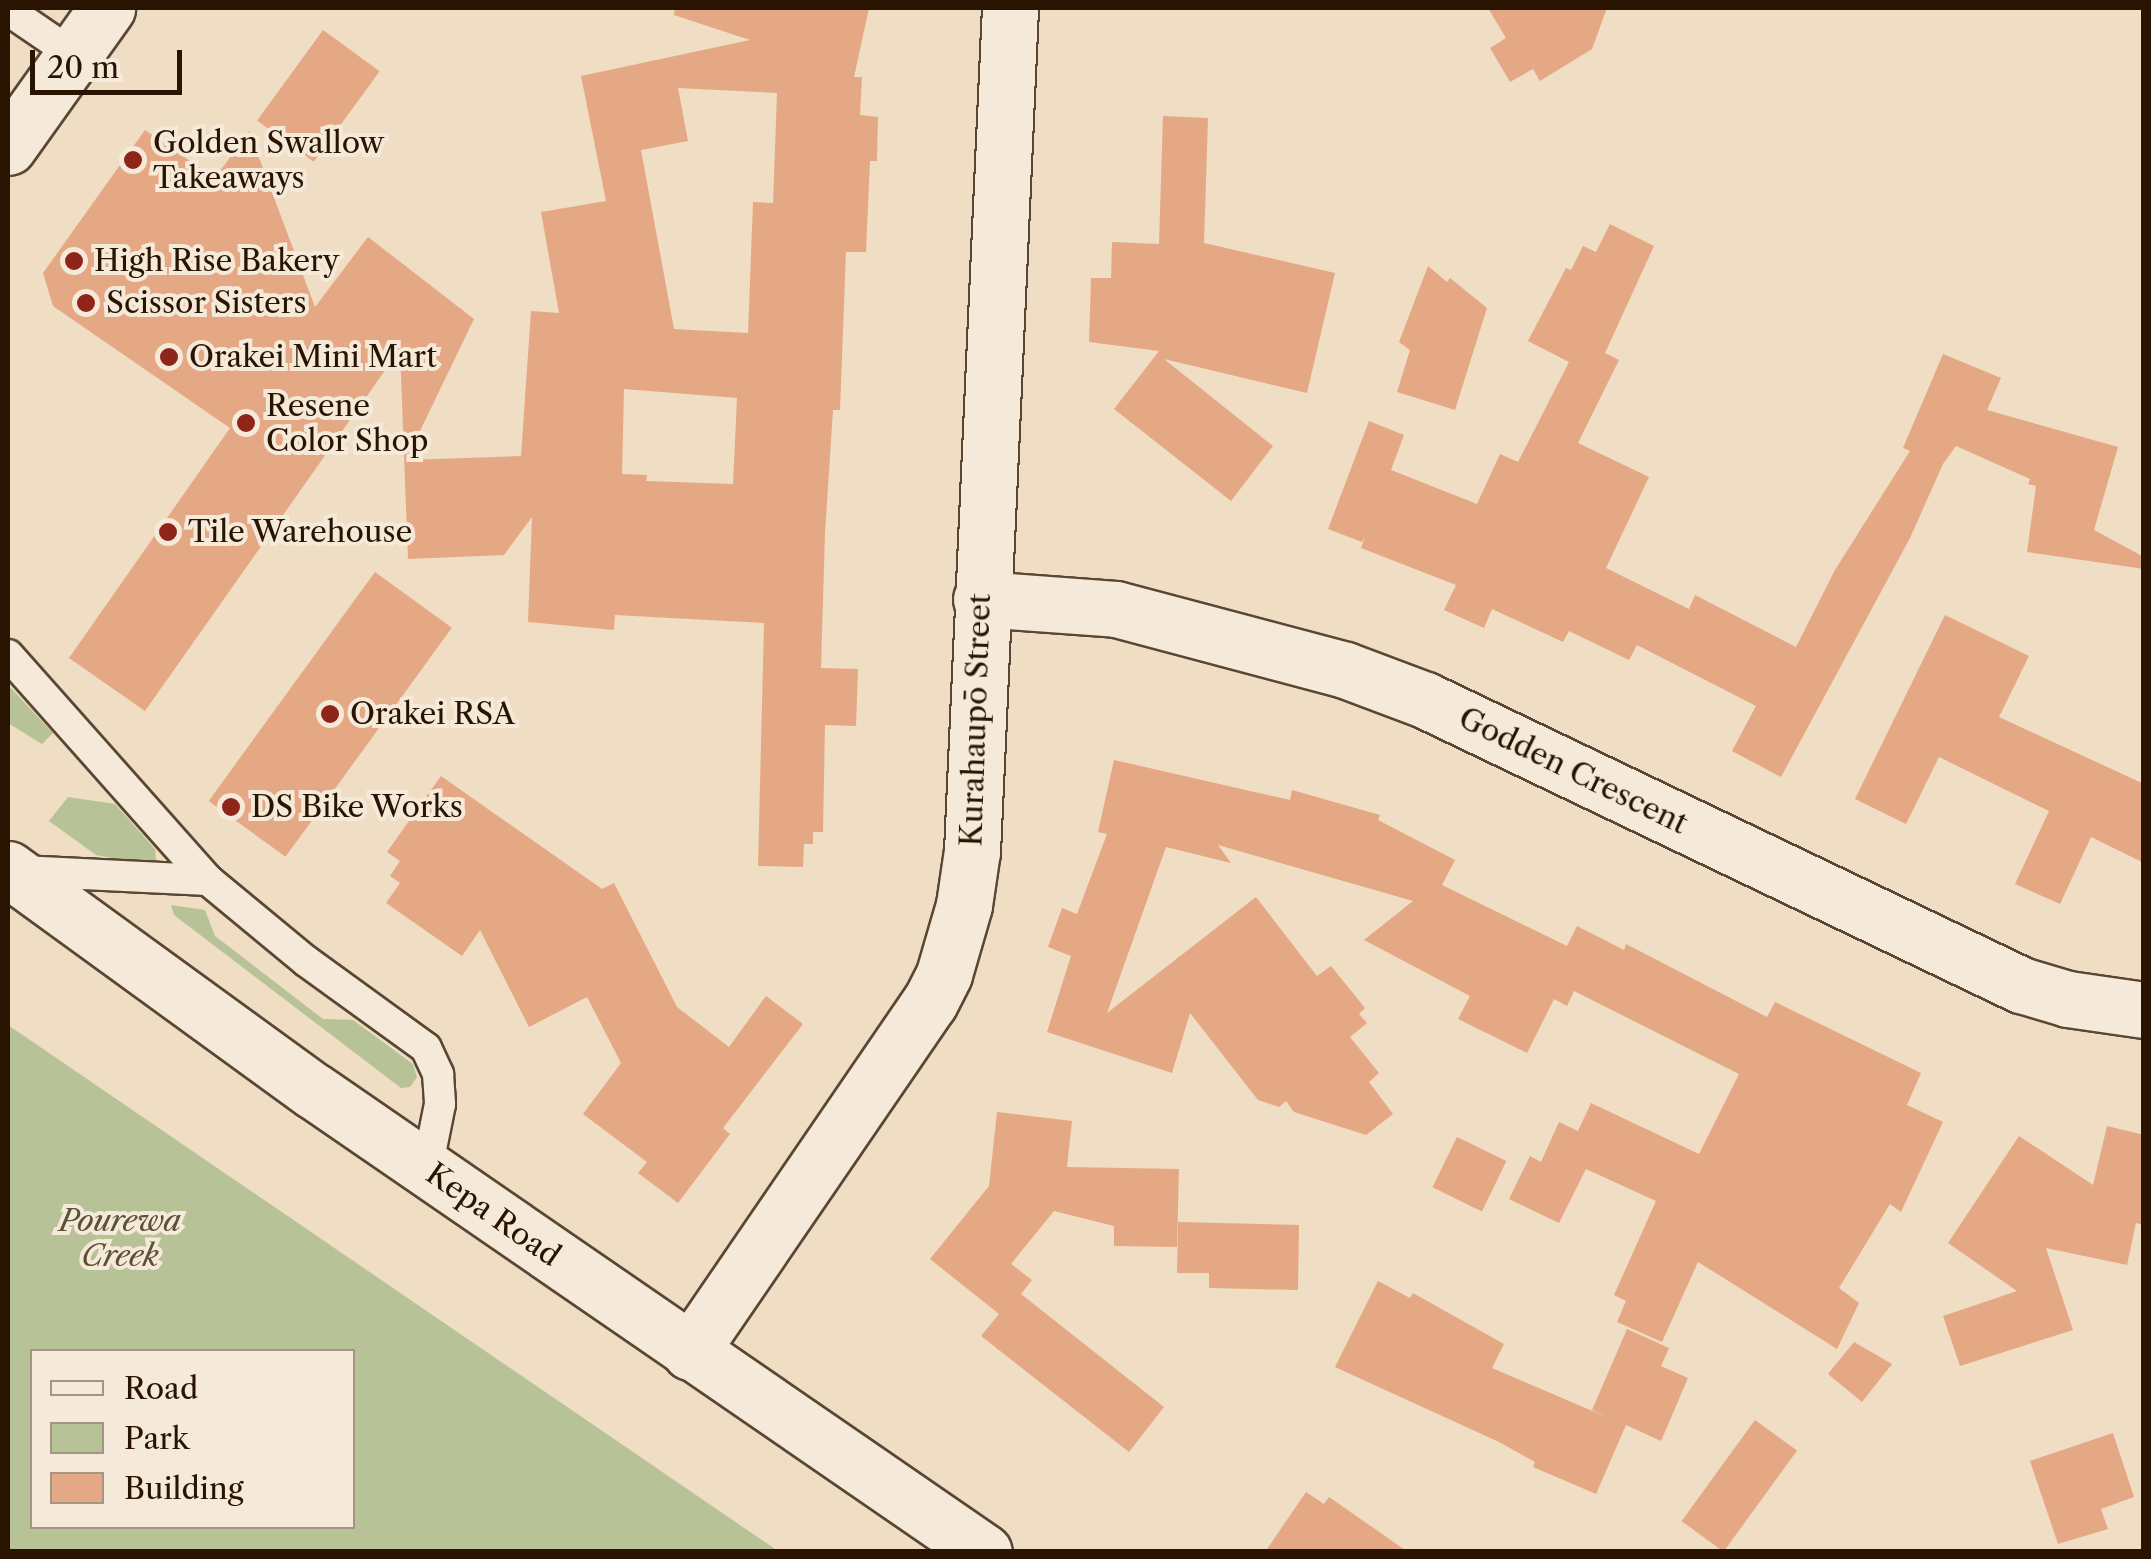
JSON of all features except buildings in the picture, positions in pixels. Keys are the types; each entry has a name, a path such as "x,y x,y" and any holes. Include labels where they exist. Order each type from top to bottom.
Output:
{"street":[{"path":"8,146 107,8"},
{"name":"Kurahaupō Street","path":"690,1352 930,1002 944,974 964,905 972,851 1010,8"},
{"name":"Godden Crescent","path":"981,599 1116,610 1345,670 1426,700 2021,985 2068,998 2144,1010"},
{"name":"Kepa Road","path":"8,870 427,1169 984,1552"}],"lane":[{"path":"8,10 74,54"},
{"path":"8,655 208,880 306,961 426,1048 438,1074 440,1104 427,1169"},
{"path":"8,870 208,880"}],"green space":[{"path":"8,685 53,733 42,744 8,723"},
{"path":"68,797 115,804 155,849 156,860 142,864 96,855 49,821"},
{"path":"171,905 205,910 215,936 323,1019 353,1020 413,1064 417,1077 410,1087 401,1088 174,915"},
{"name":"Pourewa Creek","path":"8,1025 778,1551 8,1551"}],"place":[{"name":"Golden Swallow Takeaways","path":"133,160"},
{"name":"High Rise Bakery","path":"74,261"},
{"name":"Scissor Sisters","path":"86,303"},
{"name":"Orakei Mini Mart","path":"169,357"},
{"name":"Resene Color Shop","path":"246,423"},
{"name":"Tile Warehouse","path":"168,532"},
{"name":"Orakei RSA","path":"330,714"},
{"name":"DS Bike Works","path":"231,807"}]}
